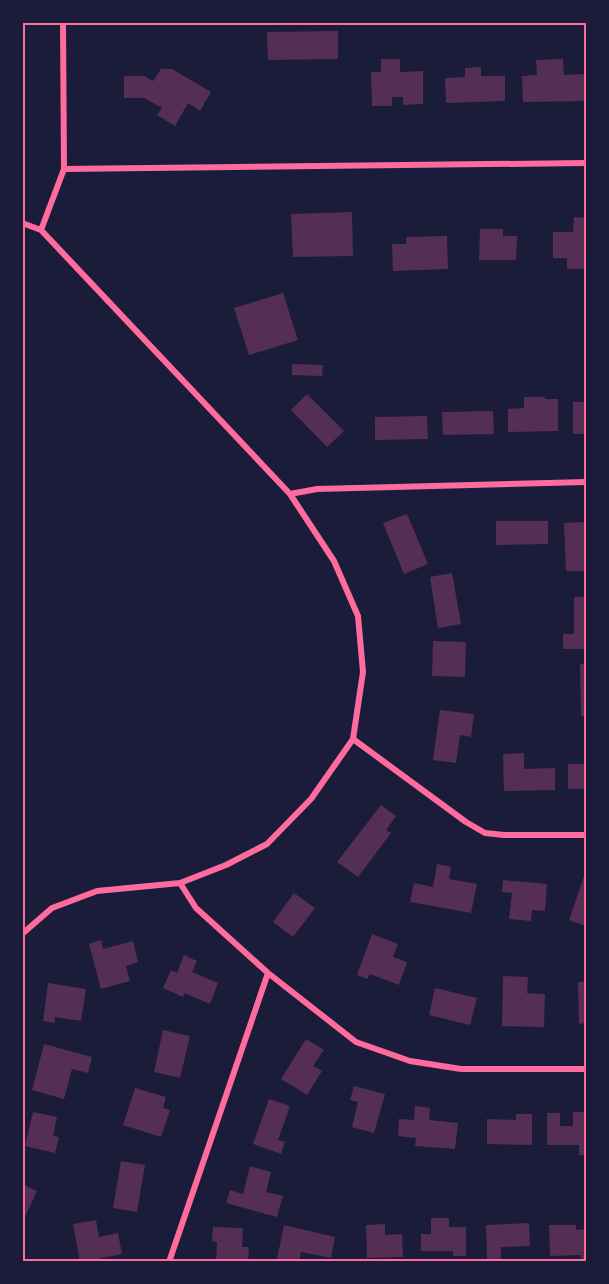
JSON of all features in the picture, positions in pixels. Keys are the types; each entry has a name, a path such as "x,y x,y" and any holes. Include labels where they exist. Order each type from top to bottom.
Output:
{"street":[{"path":"41,230 64,169 63,22"},
{"path":"64,169 586,163"},
{"path":"22,222 41,230 290,494 334,561 358,616 363,672 353,739 311,799 267,844 226,865 180,883 97,891 52,908 22,934"},
{"path":"290,494 317,489 586,482"},
{"path":"353,739 466,822 485,833 586,835"},
{"path":"180,883 196,908 268,973 356,1042 410,1061 461,1069 586,1069"},
{"path":"169,1262 268,973"}],"building":[{"path":"338,31 338,59 268,60 267,32"},
{"path":"381,59 400,59 400,72 423,71 423,104 403,105 403,97 392,97 392,106 372,106 371,72 381,72"},
{"path":"563,59 564,75 586,74 586,101 523,102 522,76 537,75 536,60"},
{"path":"481,67 481,76 505,76 505,101 446,103 445,78 465,77 465,68"},
{"path":"161,69 172,69 211,92 200,111 188,103 175,126 157,115 162,108 144,98 124,98 124,76 144,76 153,81"},
{"path":"352,212 353,256 293,257 291,214"},
{"path":"574,217 586,218 586,269 567,269 567,258 553,258 553,232 573,232"},
{"path":"480,229 503,229 503,236 517,236 516,260 479,260"},
{"path":"447,236 448,269 393,271 392,244 406,244 406,237"},
{"path":"283,293 298,340 249,355 234,308"},
{"path":"292,364 323,365 322,376 292,375"},
{"path":"307,394 344,431 327,447 291,410"},
{"path":"524,397 558,399 558,431 508,432 508,409 524,408"},
{"path":"573,402 586,402 586,434 573,434"},
{"path":"493,411 494,434 443,435 442,412"},
{"path":"427,416 428,439 375,440 375,417"},
{"path":"407,514 428,564 404,574 383,523"},
{"path":"496,521 548,521 548,544 496,545"},
{"path":"586,522 586,571 566,571 564,523"},
{"path":"452,573 461,624 438,628 430,577"},
{"path":"574,597 586,597 586,649 563,649 563,634 574,634"},
{"path":"433,641 466,642 465,677 432,676"},
{"path":"580,664 586,664 586,716 581,716"},
{"path":"440,710 474,714 471,737 460,735 456,763 433,760"},
{"path":"524,753 524,769 555,768 555,790 504,791 503,754"},
{"path":"568,764 586,764 586,789 568,789"},
{"path":"381,805 396,816 386,830 391,833 358,877 337,862"},
{"path":"437,864 451,867 449,879 477,884 471,913 410,902 414,883 433,887"},
{"path":"584,876 586,877 586,926 569,920"},
{"path":"503,880 547,884 545,911 532,910 531,921 509,919 512,893 502,892"},
{"path":"294,893 315,908 293,937 273,922"},
{"path":"372,934 398,944 393,957 407,962 399,985 370,974 367,979 357,975"},
{"path":"101,940 103,949 133,941 138,962 126,966 130,981 101,989 89,944"},
{"path":"184,955 197,961 192,972 218,983 210,1004 184,993 183,997 163,988 171,970 177,973"},
{"path":"503,976 528,977 527,993 545,994 544,1027 502,1026"},
{"path":"578,982 586,982 586,1023 579,1024"},
{"path":"48,983 86,989 81,1021 55,1017 55,1023 43,1021"},
{"path":"435,988 477,998 470,1025 429,1015"},
{"path":"163,1030 190,1036 180,1078 154,1072"},
{"path":"306,1039 324,1050 313,1066 322,1071 307,1095 281,1079"},
{"path":"44,1044 92,1057 88,1073 72,1069 64,1099 32,1090"},
{"path":"354,1086 385,1094 374,1133 352,1127 358,1102 350,1100"},
{"path":"135,1088 166,1097 163,1108 170,1110 161,1137 123,1125"},
{"path":"269,1099 290,1106 278,1140 285,1142 281,1154 253,1144"},
{"path":"415,1106 430,1108 429,1120 458,1123 455,1149 415,1146 416,1138 398,1136 399,1119 414,1120"},
{"path":"33,1112 57,1117 53,1136 59,1137 55,1153 25,1146"},
{"path":"573,1112 586,1112 586,1155 579,1155 579,1145 547,1145 547,1113 560,1113 560,1126 573,1126"},
{"path":"516,1114 532,1114 532,1145 487,1144 487,1119 516,1120"},
{"path":"121,1161 145,1165 137,1212 113,1208"},
{"path":"250,1166 271,1172 266,1192 283,1196 277,1217 226,1203 230,1190 243,1194"},
{"path":"22,1184 37,1191 26,1215 22,1214"},
{"path":"431,1218 449,1218 449,1227 466,1227 466,1256 453,1256 453,1251 421,1251 421,1234 431,1234"},
{"path":"96,1220 99,1237 118,1233 122,1254 93,1260 93,1262 80,1262 73,1224"},
{"path":"529,1223 530,1246 501,1247 501,1259 487,1259 486,1225"},
{"path":"385,1224 385,1235 402,1234 403,1257 367,1258 366,1225"},
{"path":"284,1225 335,1237 331,1258 301,1252 299,1262 277,1259"},
{"path":"549,1225 576,1225 576,1230 586,1229 586,1259 581,1259 581,1255 550,1256"},
{"path":"213,1227 243,1228 242,1247 249,1247 248,1262 216,1262 217,1242 212,1241"}]}
